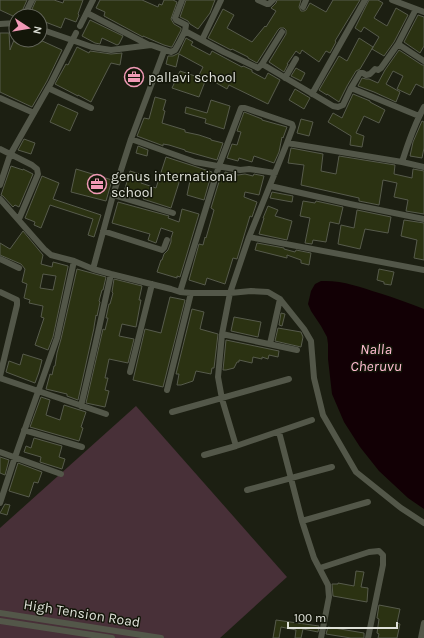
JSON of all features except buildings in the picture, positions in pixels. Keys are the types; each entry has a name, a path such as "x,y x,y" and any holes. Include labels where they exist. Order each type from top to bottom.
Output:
{"street":[{"path":"80,26 93,0"},
{"path":"87,13 151,45 170,52 175,50 185,31 186,25 175,18 182,0"},
{"path":"202,40 221,0"},
{"path":"258,0 270,4 273,0"},
{"path":"303,7 306,0"},
{"path":"312,94 365,0"},
{"path":"392,0 424,12"},
{"path":"262,64 333,106 338,107 343,105 360,73 366,75 370,74 375,69 378,70 381,68 398,44 416,9"},
{"path":"185,31 258,68 282,32"},
{"path":"48,32 92,47 111,50 151,45"},
{"path":"0,185 10,154 48,88 76,33"},
{"path":"398,44 424,61"},
{"path":"93,269 113,195 131,139 164,51"},
{"path":"285,78 296,59"},
{"path":"48,88 91,108"},
{"path":"351,88 419,116"},
{"path":"0,98 34,113"},
{"path":"402,162 408,140 424,107"},
{"path":"180,292 219,166 241,108 246,108 292,124 293,127 249,238 230,293 222,334 218,377 222,398 236,446"},
{"path":"131,139 195,162 240,170 249,168 275,173"},
{"path":"287,142 424,167"},
{"path":"0,150 32,165 37,169 38,174 19,219"},
{"path":"270,186 350,204 424,218"},
{"path":"113,195 173,213"},
{"path":"0,199 51,255 74,261 110,274 180,292 268,292 280,299 311,341 314,378 324,415 356,472 401,508 424,523"},
{"path":"103,231 162,250 167,240"},
{"path":"249,238 424,270"},
{"path":"0,258 18,268"},
{"path":"0,503 57,338 74,261"},
{"path":"81,406 110,274"},
{"path":"130,372 152,284"},
{"path":"0,292 17,300 18,305 0,377 106,414"},
{"path":"167,390 191,293"},
{"path":"270,344 280,299"},
{"path":"222,334 296,350"},
{"path":"172,412 289,380"},
{"path":"204,455 236,446 312,420"},
{"path":"24,430 82,447"},
{"path":"279,432 302,521 314,558 328,586 329,597 321,638"},
{"path":"0,452 61,474"},
{"path":"247,490 332,467"},
{"path":"302,521 368,502"},
{"path":"320,568 369,552 379,551 383,555 383,565 368,638"},
{"name":"High Tension Road","path":"0,612 161,638"},
{"name":"High Tension Road","path":"0,621 112,638"},
{"path":"421,638 424,623"}],"shaded area":[{"path":"136,406 287,577 220,638 0,638 0,528"}],"water":[{"name":"Nalla Cheruvu","path":"321,281 351,284 424,309 424,509 408,498 379,471 360,447 344,422 332,394 327,337 308,304 311,291 315,284"}],"place":[{"name":"pallavi school","path":"134,77"},
{"name":"genus international school","path":"97,184"}]}
